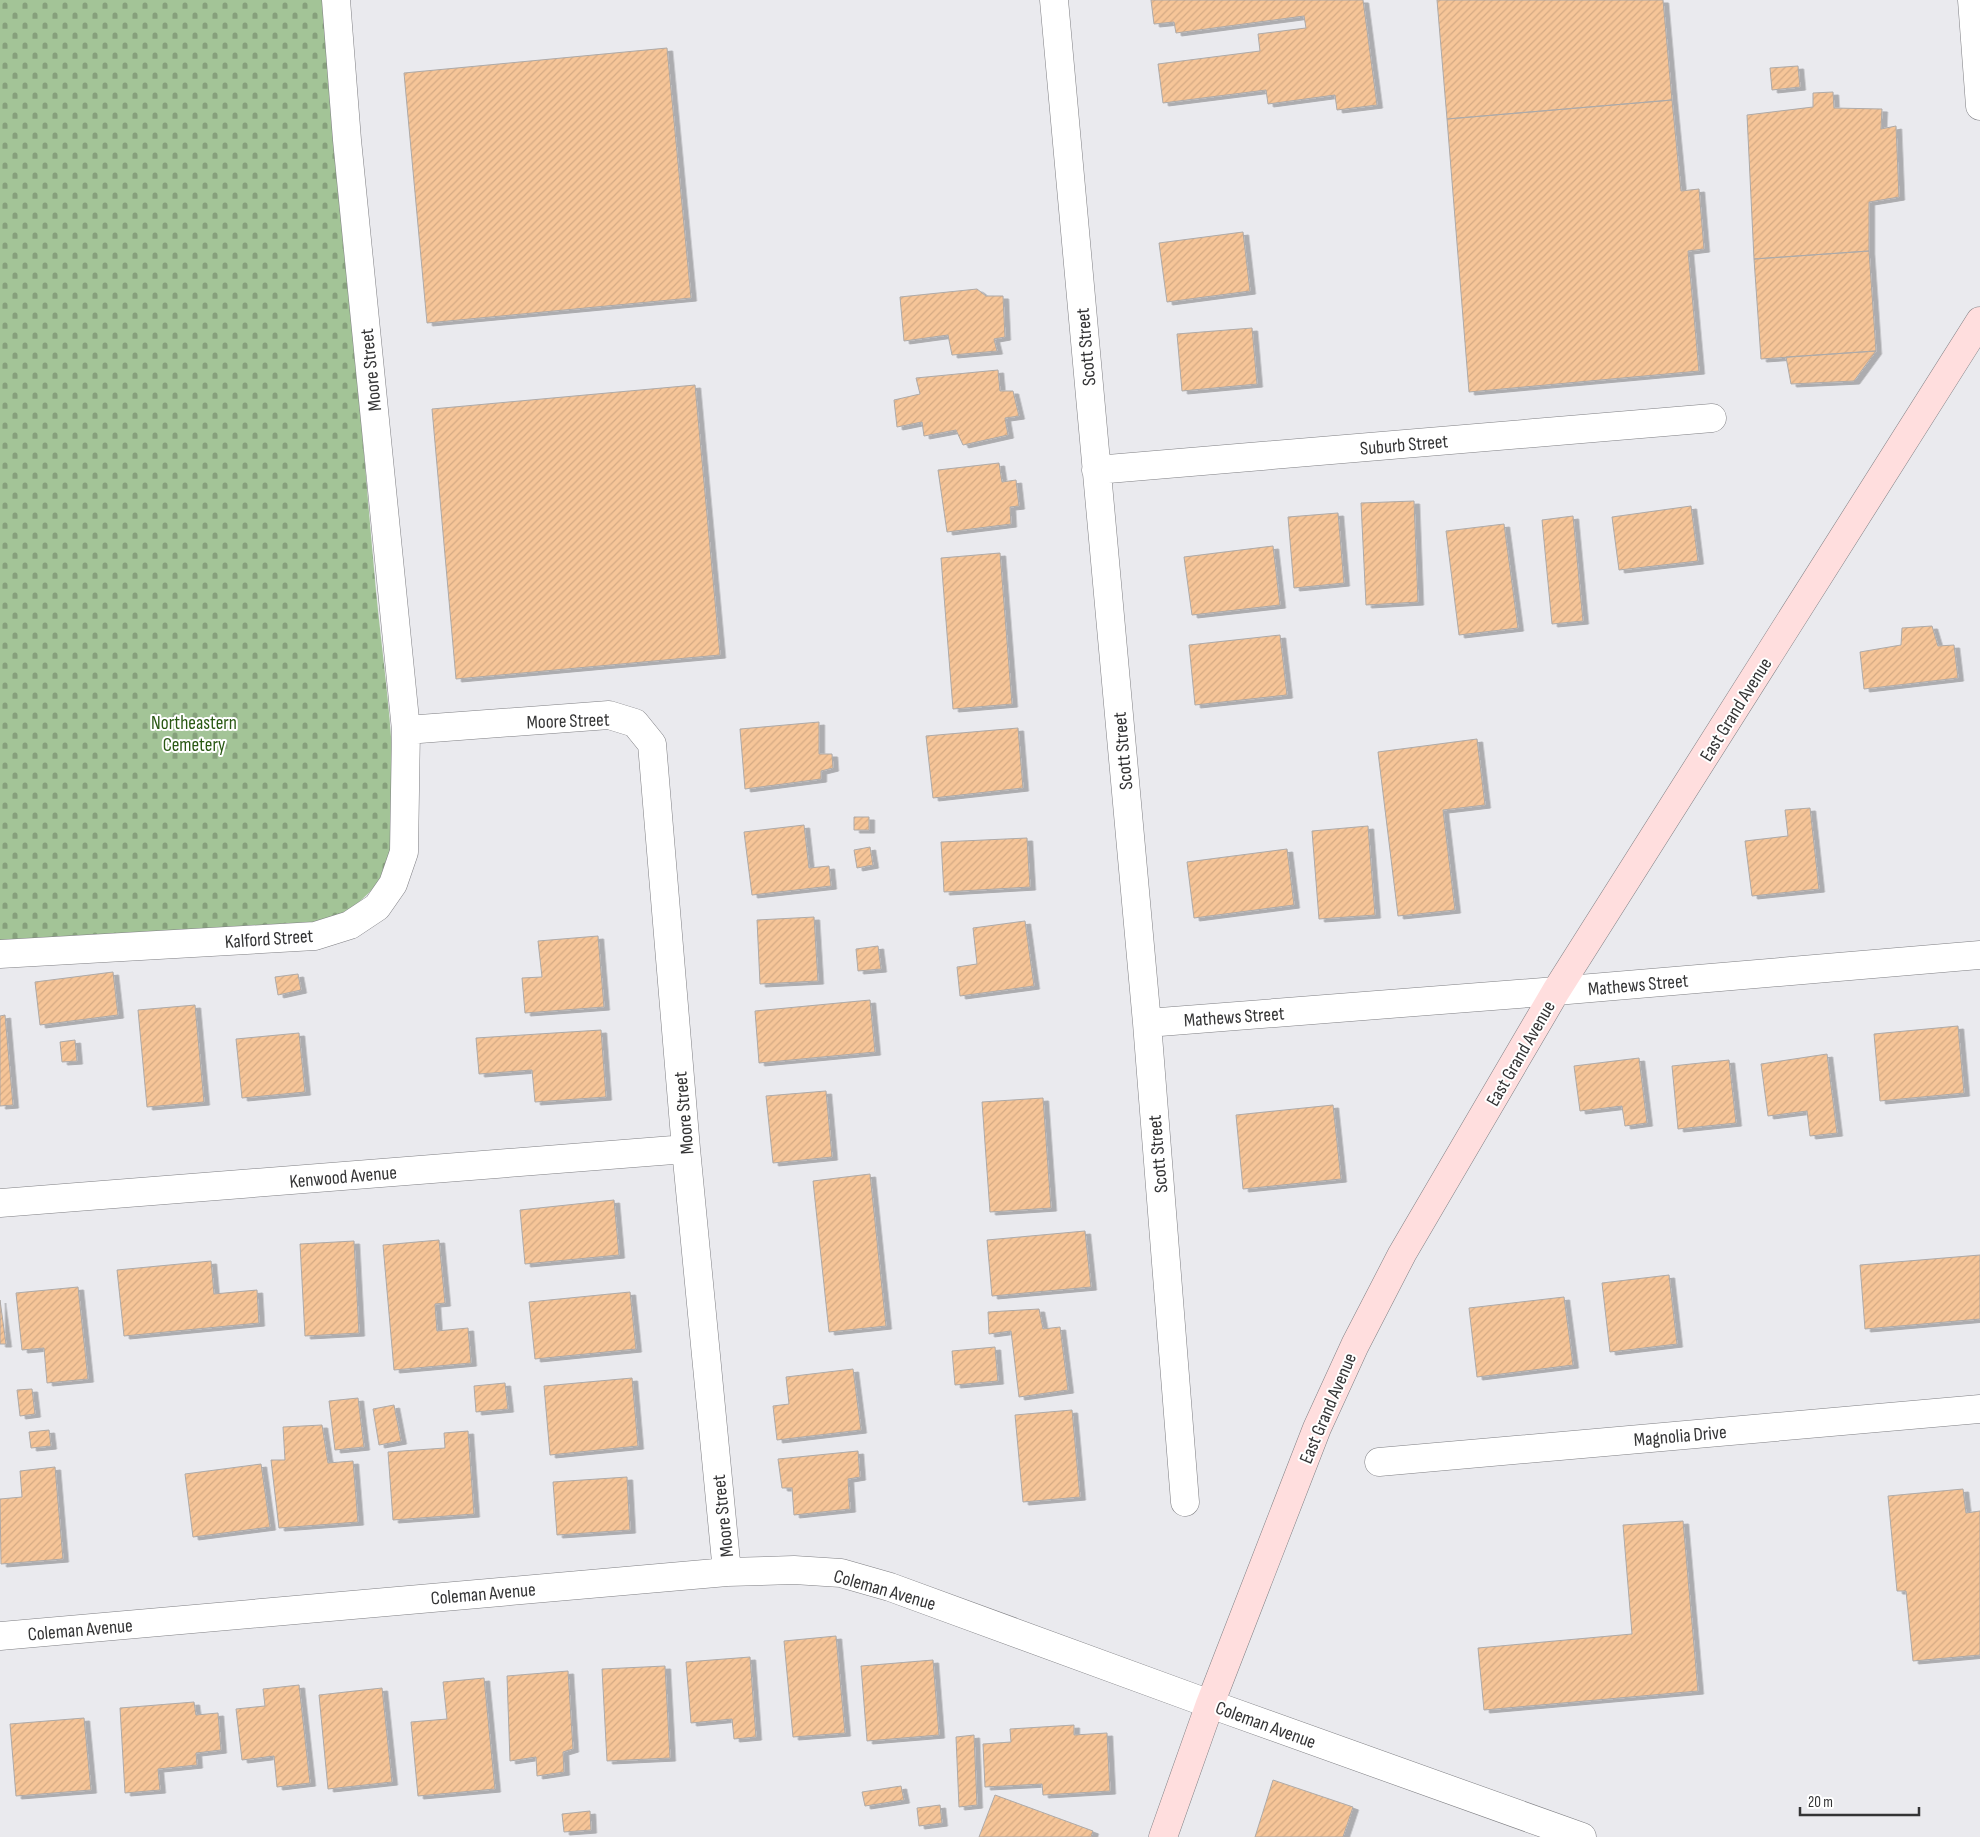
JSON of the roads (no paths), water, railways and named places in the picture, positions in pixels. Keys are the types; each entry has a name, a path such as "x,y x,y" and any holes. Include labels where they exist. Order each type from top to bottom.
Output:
{"main road":[{"name":"East Grand Avenue","path":"1163,1837 1210,1704 1317,1428 1355,1345 1402,1254 1556,991 1980,321"}],"street":[{"name":"Moore Street","path":"336,0 347,140 406,730 609,714 634,723 652,744 686,1149 728,1572"},
{"name":"Scott Street","path":"1054,0 1147,1023 1185,1502"},
{"path":"1972,0 1980,106"},
{"name":"Suburb Street","path":"1096,470 1712,418"},
{"name":"Kalford Street","path":"0,954 315,936 350,925 377,907 393,884 404,852 406,730"},
{"name":"Mathews Street","path":"1147,1023 1980,955"},
{"name":"Kenwood Avenue","path":"0,1203 686,1149"},
{"name":"Magnolia Drive","path":"1379,1462 1980,1408"},
{"name":"Coleman Avenue","path":"0,1636 728,1572 794,1570 841,1573 890,1587 1582,1837"}],"park label":[{"name":"Northeastern Cemetery","path":"194,733"}]}
